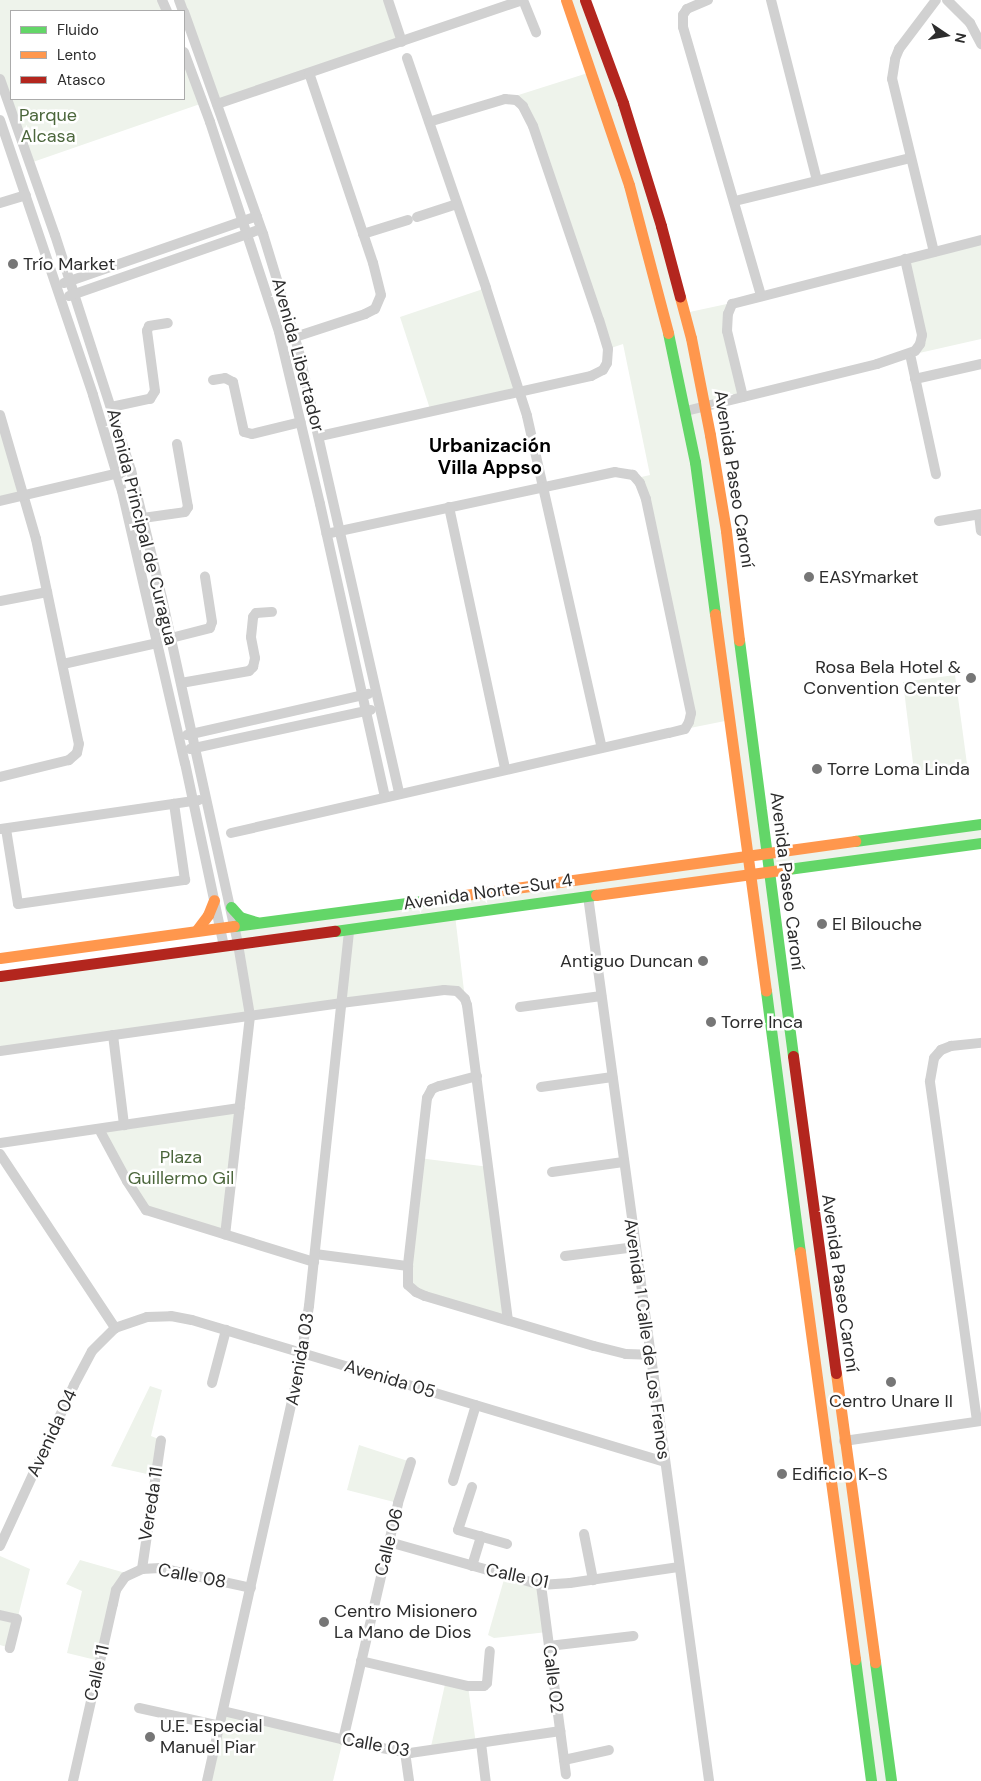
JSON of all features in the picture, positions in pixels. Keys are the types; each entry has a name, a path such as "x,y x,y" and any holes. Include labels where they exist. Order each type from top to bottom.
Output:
{"street":[{"path":"388,0 402,42"},
{"path":"489,0 492,11"},
{"path":"218,104 523,0 536,33"},
{"name":"Avenida Paseo Caroní","path":"566,0 629,184 665,316 686,411 705,528 871,1781"},
{"name":"Avenida Paseo Caroní","path":"585,0 623,103 650,188 682,300 705,407 726,531 765,852 891,1781"},
{"path":"708,0 686,9 683,14 683,27 761,295"},
{"path":"771,0 817,180"},
{"path":"934,252 893,88 893,68 899,49 936,0"},
{"path":"947,0 970,24 981,44"},
{"name":"Avenida Libertador","path":"185,15 257,216 295,337 320,436 399,793"},
{"name":"Avenida Libertador","path":"185,55 248,234 279,332 327,534 385,797"},
{"path":"407,58 520,392 602,748"},
{"path":"295,337 365,314 378,305 381,291 364,234 309,73"},
{"name":"Avenida Principal de Curagua","path":"0,79 70,281 131,470 171,638 235,926 250,1016 225,1235"},
{"path":"320,436 591,376 605,367 608,349 533,126 519,102 512,98 505,99 429,122"},
{"name":"Avenida Principal de Curagua","path":"0,120 61,298 116,474 182,751 224,946"},
{"path":"735,201 910,158"},
{"path":"0,203 26,195"},
{"path":"364,234 457,204"},
{"path":"56,285 257,216"},
{"path":"61,298 261,229"},
{"path":"743,397 729,343 729,308 736,302 981,240"},
{"path":"686,411 910,354 918,348 922,335 905,259"},
{"path":"111,407 150,399 155,391 146,331 148,326 168,323"},
{"path":"910,354 936,474"},
{"path":"915,379 981,364"},
{"path":"213,380 226,378 233,382 244,432 252,434 301,422"},
{"path":"0,415 24,496 47,592 78,738 77,753 64,762 0,776"},
{"path":"143,518 185,512 188,506 177,444"},
{"path":"0,501 131,470"},
{"path":"231,833 399,793 681,731 688,726 690,717 646,499 637,478 621,471 327,534"},
{"path":"449,507 505,769"},
{"path":"938,521 980,515 981,531"},
{"path":"171,638 210,628 212,622 205,577"},
{"path":"0,601 47,592"},
{"path":"181,683 248,671 253,667 255,658 251,637 253,616 256,613 272,612"},
{"path":"62,664 157,643"},
{"path":"178,737 376,692"},
{"path":"182,751 380,708"},
{"path":"174,804 185,880 18,904 3,829 206,798"},
{"name":"Avenida Norte-Sur 4","path":"0,958 749,854 981,824"},
{"path":"762,825 776,841 797,848"},
{"path":"720,858 737,846 745,826"},
{"name":"Avenida Norte-Sur 4","path":"0,976 981,843"},
{"path":"771,890 776,876 787,868"},
{"path":"732,876 747,882 754,896"},
{"name":"Avenida 1 Calle de Los Frenos","path":"588,896 708,1781"},
{"path":"196,931 208,914 214,900"},
{"path":"231,907 240,917 260,923"},
{"name":"Avenida 03","path":"207,1781 302,1353 349,930"},
{"path":"0,1051 341,1003 444,990 457,991 462,994 466,1005 508,1320"},
{"path":"520,1007 601,996"},
{"path":"113,1035 124,1125"},
{"path":"844,1441 979,1421 930,1081 934,1058 942,1050 951,1046 981,1043"},
{"path":"476,1076 439,1086 432,1090 427,1098 408,1266 408,1285 416,1292 609,1350 626,1354 649,1355"},
{"path":"541,1086 612,1077"},
{"path":"0,1143 239,1108"},
{"path":"99,1128 127,1181 146,1210 225,1235 314,1258 408,1266"},
{"path":"0,1154 115,1328"},
{"path":"552,1172 623,1162"},
{"path":"565,1256 635,1248"},
{"name":"Avenida 05","path":"115,1328 135,1319 160,1315 181,1317 664,1462"},
{"name":"Avenida 04","path":"0,1546 84,1364 98,1343 115,1328"},
{"path":"212,1383 226,1330"},
{"path":"453,1481 476,1405"},
{"name":"Vereda 11","path":"137,1570 161,1440"},
{"name":"Calle 06","path":"343,1740 398,1503 412,1462"},
{"path":"472,1487 458,1530 507,1544"},
{"path":"584,1534 593,1580"},
{"path":"472,1566 482,1536"},
{"name":"Calle 01","path":"389,1542 541,1584 593,1580 678,1567"},
{"name":"Calle 08","path":"137,1570 160,1568 251,1588"},
{"name":"Calle 11","path":"73,1781 116,1590 125,1577 137,1570"},
{"name":"Calle 02","path":"541,1584 566,1774"},
{"path":"0,1615 17,1619 10,1648"},
{"path":"549,1646 633,1636"},
{"path":"361,1661 468,1686 484,1686 487,1683 490,1651"},
{"path":"139,1708 220,1726"},
{"name":"Calle 03","path":"223,1711 343,1740 405,1752 421,1752 560,1731"},
{"path":"482,1743 486,1781"},
{"path":"564,1760 608,1750"},
{"path":"405,1752 409,1781"}],"green space":[{"name":"Parque Alcasa","path":"0,0 162,0 167,10 10,10 10,100 185,100 185,55 203,103 30,163 0,79"},
{"path":"179,0 388,0 402,42 217,104 185,16 185,10 183,10"},
{"path":"566,0 585,0 685,313 736,302 728,314 743,397 705,407 765,852 981,824 981,843 769,871 891,1781 871,1781 751,873 455,915 465,999 457,991 0,1051 0,976 238,944 235,926 749,854 730,720 685,729 689,722 637,478 650,475 623,344 608,349 529,116 509,98 591,72","holes":["765,853 768,871 751,873 749,855"]},
{"path":"981,240 981,339 906,356 920,344 905,259"},
{"path":"486,288 520,392 431,412 400,317"},
{"path":"0,415 24,496 0,501"},
{"path":"955,675 967,764 914,771 903,682"},
{"name":"Plaza Guillermo Gil","path":"239,1108 225,1235 151,1213 99,1129"},
{"path":"419,1158 489,1167 508,1320 416,1292 408,1266"},
{"path":"150,1386 162,1390 151,1436 161,1440 156,1476 111,1466"},
{"path":"359,1445 411,1462 398,1503 347,1490"},
{"path":"0,1556 30,1569 10,1648 0,1645"},
{"path":"80,1560 129,1574 125,1577 100,1661 67,1653 82,1591 66,1584"},
{"path":"505,1576 541,1585 547,1632 494,1638 488,1635"},
{"path":"446,1680 468,1686 476,1744 430,1751"},
{"path":"223,1711 343,1740 333,1781 207,1781"}],"traffic: fast":[{"path":"668,333 695,462 715,614"},
{"path":"739,640 793,1056"},
{"path":"855,841 981,824"},
{"path":"788,869 981,843"},
{"path":"234,926 465,895"},
{"path":"335,931 596,895"},
{"path":"231,907 240,917 256,922"},
{"path":"766,991 800,1252"},
{"path":"855,1659 871,1781"},
{"path":"875,1662 891,1781"}],"traffic: slow":[{"path":"566,0 629,185 668,333"},
{"path":"680,297 691,338 710,435 726,531 739,640"},
{"path":"715,614 766,991"},
{"path":"465,895 855,841"},
{"path":"596,895 788,869"},
{"path":"196,931 208,915 214,900"},
{"path":"0,958 234,926"},
{"path":"800,1252 855,1659"},
{"path":"836,1373 875,1662"}],"traffic: jam":[{"path":"585,0 623,103 661,226 680,297"},
{"path":"0,976 335,931"},
{"path":"793,1056 836,1373"}],"place":[{"name":"Trío Market","path":"13,264"},
{"name":"EASYmarket","path":"809,577"},
{"name":"Rosa Bela Hotel & Convention Center","path":"971,678"},
{"name":"Torre Loma Linda","path":"817,769"},
{"name":"El Bilouche","path":"822,924"},
{"name":"Antiguo Duncan","path":"703,961"},
{"name":"Torre Inca","path":"711,1022"},
{"name":"Centro Unare II","path":"891,1382"},
{"name":"Edificio K-S","path":"782,1474"},
{"name":"Centro Misionero La Mano de Dios","path":"324,1622"},
{"name":"U.E. Especial Manuel Piar","path":"150,1737"}],"district":[{"name":"Urbanización Villa Appso","path":"490,457"}]}
